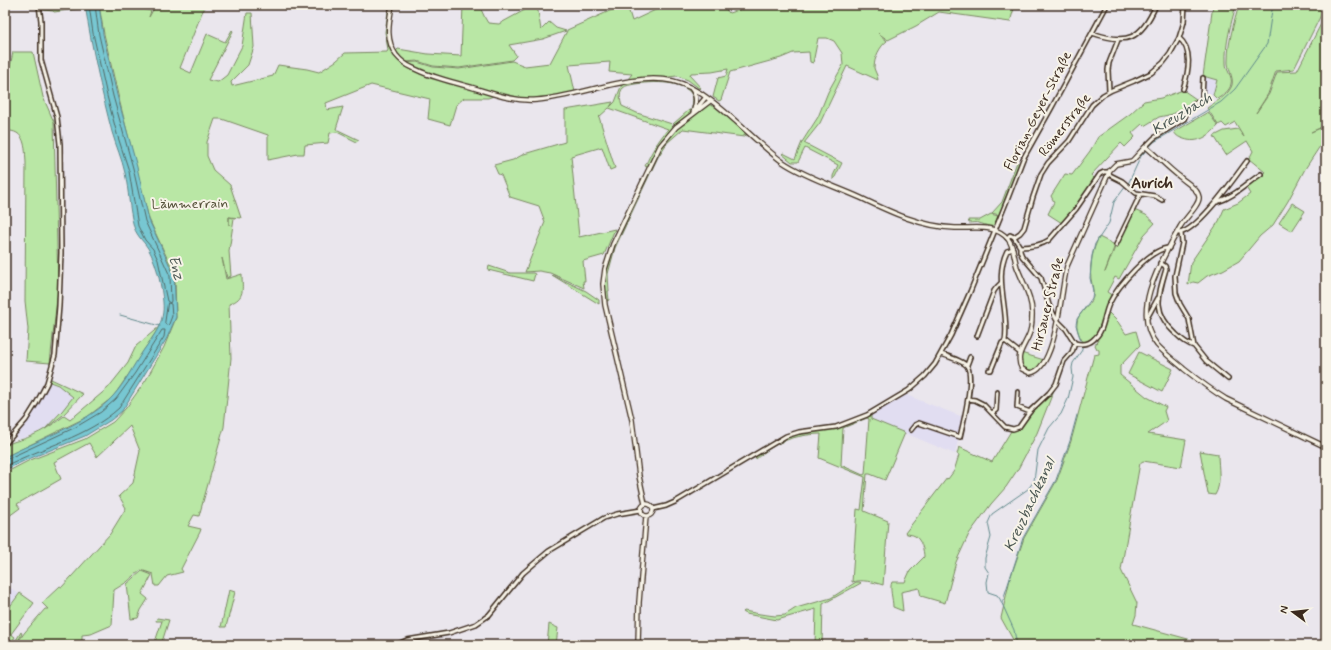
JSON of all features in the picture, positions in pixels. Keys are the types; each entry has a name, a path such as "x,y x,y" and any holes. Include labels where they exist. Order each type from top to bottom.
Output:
{"main road":[{"path":"392,5 388,25 389,38 394,52 411,68 499,95 534,101 561,98 622,83 651,80 664,80 688,86 706,97 783,162 810,175 872,204 922,223 954,228 984,228 995,230"},
{"path":"688,86 696,98 693,113"},
{"path":"693,113 706,97"},
{"path":"646,516 642,514 641,510 645,504 640,481 631,414 605,305 603,292 606,263 613,244 655,153 670,134 693,113 710,101"},
{"path":"1108,173 1112,166 1132,161 1146,148 1196,191 1198,199 1197,203 1184,221 1179,233 1160,263 1148,296 1146,310 1147,318 1150,332 1157,345 1208,388 1226,399 1326,447"},
{"name":"Hirsauer Straße","path":"995,230 1002,233 1007,238 1013,249 1020,275 1030,298 1032,316 1029,335 1020,353 1018,361 1022,369 1030,373 1038,371 1045,362 1058,322 1064,277 1067,266 1108,173"},
{"path":"645,504 650,505 653,509 652,514 646,516"},
{"path":"638,645 646,516"}],"street":[{"path":"5,444 26,420 45,388 52,368 56,347 61,270 60,144 57,118 41,60 41,21 39,5"},
{"name":"Florian-Geyer-Straße","path":"653,509 666,506 679,500 786,436 799,432 831,428 860,418 884,406 914,386 929,371 941,354 961,312 1023,159 1107,5"},
{"path":"1092,33 1118,40 1129,38 1147,24 1156,5"},
{"name":"Römerstraße","path":"1014,237 1024,228 1041,174 1048,163 1069,141 1092,105 1109,91 1134,82 1151,73 1163,63 1170,54 1179,38 1184,22 1185,5"},
{"path":"1179,38 1186,45 1188,57 1183,89"},
{"path":"1109,91 1108,70 1118,40"},
{"path":"1146,148 1154,138 1184,119 1189,107 1202,100 1203,78"},
{"path":"1228,379 1206,361 1194,346 1189,319 1180,304 1176,293 1175,276 1182,243 1179,233 1200,218 1218,202 1247,161"},
{"path":"1020,246 1039,245 1049,240 1076,209 1100,174 1104,172 1108,173 1140,195 1155,196 1162,200"},
{"path":"1218,202 1224,200 1261,174"},
{"path":"1116,245 1140,195"},
{"path":"1007,238 1010,236 1014,237 1020,246 1022,256 1041,278 1049,305 1058,322 1066,329 1076,344"},
{"path":"1076,344 1088,343 1096,338 1111,300 1134,272 1156,252 1162,248 1169,248"},
{"path":"989,370 991,370 1002,343 1005,341 1006,332 1002,284 1004,258 1007,251 1013,249"},
{"path":"1147,318 1158,298 1166,269 1165,266 1160,263"},
{"path":"977,336 994,291 1002,284"},
{"path":"1158,298 1160,314 1165,322 1178,336 1190,345 1194,346"},
{"path":"1005,341 1020,353"},
{"path":"968,399 976,400 983,404 1002,426 1013,429 1021,425 1030,412 1056,384 1064,361 1072,352 1076,344"},
{"path":"941,354 966,365"},
{"path":"911,430 919,423 960,437 968,399 969,375 966,365 970,357"},
{"path":"992,413 996,410 997,392"},
{"path":"1018,392 1017,407 1030,412"},
{"path":"396,645 407,640 449,633 476,624 491,612 523,573 549,551 604,518 641,510"}],"shaded area":[{"path":"1203,77 1217,80 1213,95 1203,94"},
{"path":"1181,110 1184,113 1181,119 1166,129 1162,119"},
{"path":"50,382 58,385 74,397 45,429 18,439 15,436 33,413"},
{"path":"906,395 963,417 955,454 871,419 871,414"},
{"path":"5,584 19,594 5,613"}],"green space":[{"path":"42,5 82,5 83,8 54,12 44,10"},
{"name":"Lämmerrain","path":"99,5 126,5 124,9 121,8 125,10 128,6 151,11 149,17 156,5 205,5 180,68 191,73 207,34 225,42 232,30 233,31 208,80 218,82 227,75 242,46 247,13 252,13 254,47 248,65 231,82 232,86 273,76 278,65 319,72 345,53 387,52 385,32 388,12 388,40 394,55 401,63 417,62 433,67 459,69 512,61 525,66 550,63 567,30 623,5 627,5 632,21 666,5 722,5 729,13 755,5 1015,5 1010,22 939,12 916,26 888,40 878,33 887,41 880,49 875,60 874,68 878,80 847,66 820,123 804,143 842,163 834,179 833,176 838,165 805,148 798,162 792,162 782,154 783,153 795,159 802,142 818,117 828,92 843,65 842,53 834,41 827,38 818,38 813,63 810,62 809,52 793,53 781,58 730,72 721,100 719,101 713,97 718,78 726,76 728,69 712,72 691,73 690,76 701,88 700,89 688,80 677,76 628,79 632,74 609,72 610,62 569,65 575,92 562,96 535,99 525,99 502,93 488,98 464,98 456,105 450,125 428,119 430,99 371,85 326,103 327,110 343,107 336,129 359,140 357,142 337,132 330,133 328,143 305,145 304,154 268,160 268,135 222,119 215,119 207,142 207,156 213,170 230,185 241,218 229,217 234,218 229,251 231,276 227,278 222,258 226,279 242,274 242,292 238,299 229,304 231,358 224,427 199,516 194,515 188,526 201,529 200,532 181,569 183,572 167,576 159,586 155,586 153,574 141,570 127,582 114,590 112,625 91,634 82,635 82,645 13,645 21,632 22,634 17,643 45,609 48,609 42,603 60,586 62,587 110,534 126,508 119,496 133,483 140,451 130,426 97,457 89,443 54,462 61,479 17,504 20,508 5,519 5,473 28,461 85,439 113,422 126,408 146,380 164,347 176,318 175,275 149,219 118,95"},
{"path":"463,5 479,5 488,23 499,24 534,5 537,5 541,30 549,22 556,28 566,31 543,39 509,45 516,55 512,60 459,68 433,66 417,61 405,62 396,51 398,49 428,54 461,56"},
{"path":"1213,5 1236,5 1226,48 1226,66 1231,78 1231,84 1227,91 1217,99 1213,95 1217,80 1203,76"},
{"path":"1239,5 1326,5 1294,69 1276,71 1268,94 1256,113 1269,94 1277,72 1297,71 1326,14 1326,125 1311,132 1326,126 1326,139 1305,169 1273,225 1260,236 1239,261 1223,270 1207,276 1198,283 1193,282 1188,285 1191,262 1219,221 1224,209 1238,203 1250,194 1245,186 1265,172 1249,159 1253,151 1247,141 1226,155 1214,136 1224,131 1238,129 1244,137 1235,122 1226,127 1222,123 1218,125 1207,108 1225,95 1232,85 1228,63 1228,53"},
{"path":"13,52 33,52 43,97 54,122 58,289 50,363 26,361 28,329 25,301 25,151 21,136 12,131 5,131 5,91"},
{"path":"644,81 668,82 685,86 691,90 694,96 693,110 688,117 677,126 673,124 689,110 691,110 693,101 690,92 685,88 678,85 656,82 627,86 623,88 620,94 622,106 637,113 672,124 671,125 675,128 662,139 647,167 645,166 652,151 668,129 609,108 599,117 615,168 610,170 602,147 571,156 579,237 615,229 604,255 583,261 585,281 583,281 584,288 550,273 539,271 525,272 545,222 539,206 510,197 501,175 498,174 494,165 513,160 524,154 565,142 565,110 613,102 610,107 615,102 622,84"},
{"path":"1183,90 1197,101 1173,114 1159,117 1144,126 1142,124 1132,133 1135,137 1125,147 1121,143 1091,175 1095,179 1075,208 1062,223 1048,214 1054,202 1051,196 1065,174 1072,175 1090,151 1098,137 1130,114 1144,101 1161,98"},
{"path":"708,104 715,107 746,133 746,136 744,135 744,137 683,129 667,143 658,157 615,248 608,274 609,300 607,301 605,276 610,255 661,146 675,130"},
{"path":"1208,112 1218,126 1207,136 1199,140 1189,140 1177,136 1174,132"},
{"path":"1017,162 1019,164 999,215 992,213 1002,202"},
{"path":"1292,203 1305,211 1292,231 1279,223"},
{"path":"1134,210 1146,215 1155,223 1144,235 1119,279 1115,277 1107,292 1113,296 1102,323 1095,335 1084,343 1079,334 1077,323 1079,316 1093,297 1091,268 1095,247 1099,237 1115,245 1105,272 1116,245"},
{"path":"991,214 998,216 993,226 969,223 968,220 980,220"},
{"path":"489,266 510,273 535,274 533,281 488,270"},
{"path":"552,275 586,291 599,300 599,304"},
{"path":"1107,311 1118,322 1126,334 1136,331 1140,345 1120,366 1120,375 1147,397 1166,407 1164,411 1167,421 1148,434 1186,440 1181,467 1143,461 1140,463 1121,570 1137,603 1136,615 1133,624 1210,645 1016,645 1001,618 1010,579 1024,538 1057,480 1071,441 1094,355 1099,354 1099,350 1095,345"},
{"path":"160,326 113,397 87,417 5,457 5,447 40,432 64,416 70,420 108,388 128,363 136,346"},
{"path":"1139,352 1173,369 1162,392 1128,374"},
{"path":"1021,353 1044,360 1038,368 1027,370 1022,367"},
{"path":"51,379 83,394 63,415 45,429 73,397 58,385 50,382"},
{"path":"1054,390 1037,433 1018,469 1006,487 991,504 969,534 956,562 945,603 921,596 919,588 901,592 903,611 893,607 891,590 892,582 905,582 910,571 924,557 923,548 919,540 914,535 905,533 954,471 959,455 957,454 959,447 992,462 1011,431 1022,426 1033,411"},
{"path":"871,414 871,419 905,433 885,480 867,474 864,511 888,521 883,585 864,581 852,582 857,509 861,510 865,477 819,458 821,434 802,436 786,440 771,448 756,459 756,457 751,458 781,439 804,432 836,428","holes":["867,418 869,419 865,474 863,475 841,465 843,428"]},
{"path":"1200,451 1218,454 1219,481 1215,495 1208,494"},
{"path":"142,571 152,575 142,594 148,599 138,618 131,619 127,584"},
{"path":"856,582 861,583 823,604 822,645 815,645 816,609 777,620 746,614 743,612 775,616 785,615 796,608 831,598"},
{"path":"229,590 235,592 226,627 221,627"},
{"path":"20,593 34,603 11,634 15,637 10,645 6,645 5,613"},
{"path":"157,618 169,620 161,645 154,645 162,621 156,621"},
{"path":"549,624 558,628 556,645 547,645"}],"water":[{"path":"85,5 99,5 103,34 117,95 137,167 149,220 174,275 176,317 167,338 122,411 111,420 85,436 5,470 5,457 77,423 103,406 125,380 155,334 162,316 163,302 159,277 150,252 137,234 134,227 125,173 104,100"}],"waterway":[{"name":"Kreuzbach","path":"1017,645 1014,630 1000,599 997,595 988,592 987,582 989,573 985,567 985,558 991,537 988,523 992,514 1028,489 1034,481 1038,450 1049,428 1061,414 1068,399 1073,377 1073,363 1082,350 1082,344 1076,325 1077,319 1092,298 1093,291 1090,278 1092,256 1095,244 1109,223 1114,202 1129,182 1141,156 1154,142 1221,102 1235,89 1267,44 1272,10 1276,5"},
{"path":"120,315 160,326"},
{"name":"Kreuzbachkanal","path":"1002,603 1023,538 1056,480 1070,441 1077,415"}],"district":[{"name":"Aurich","path":"1152,183"}],"water label":[{"name":"Enz","path":"176,268"}]}
